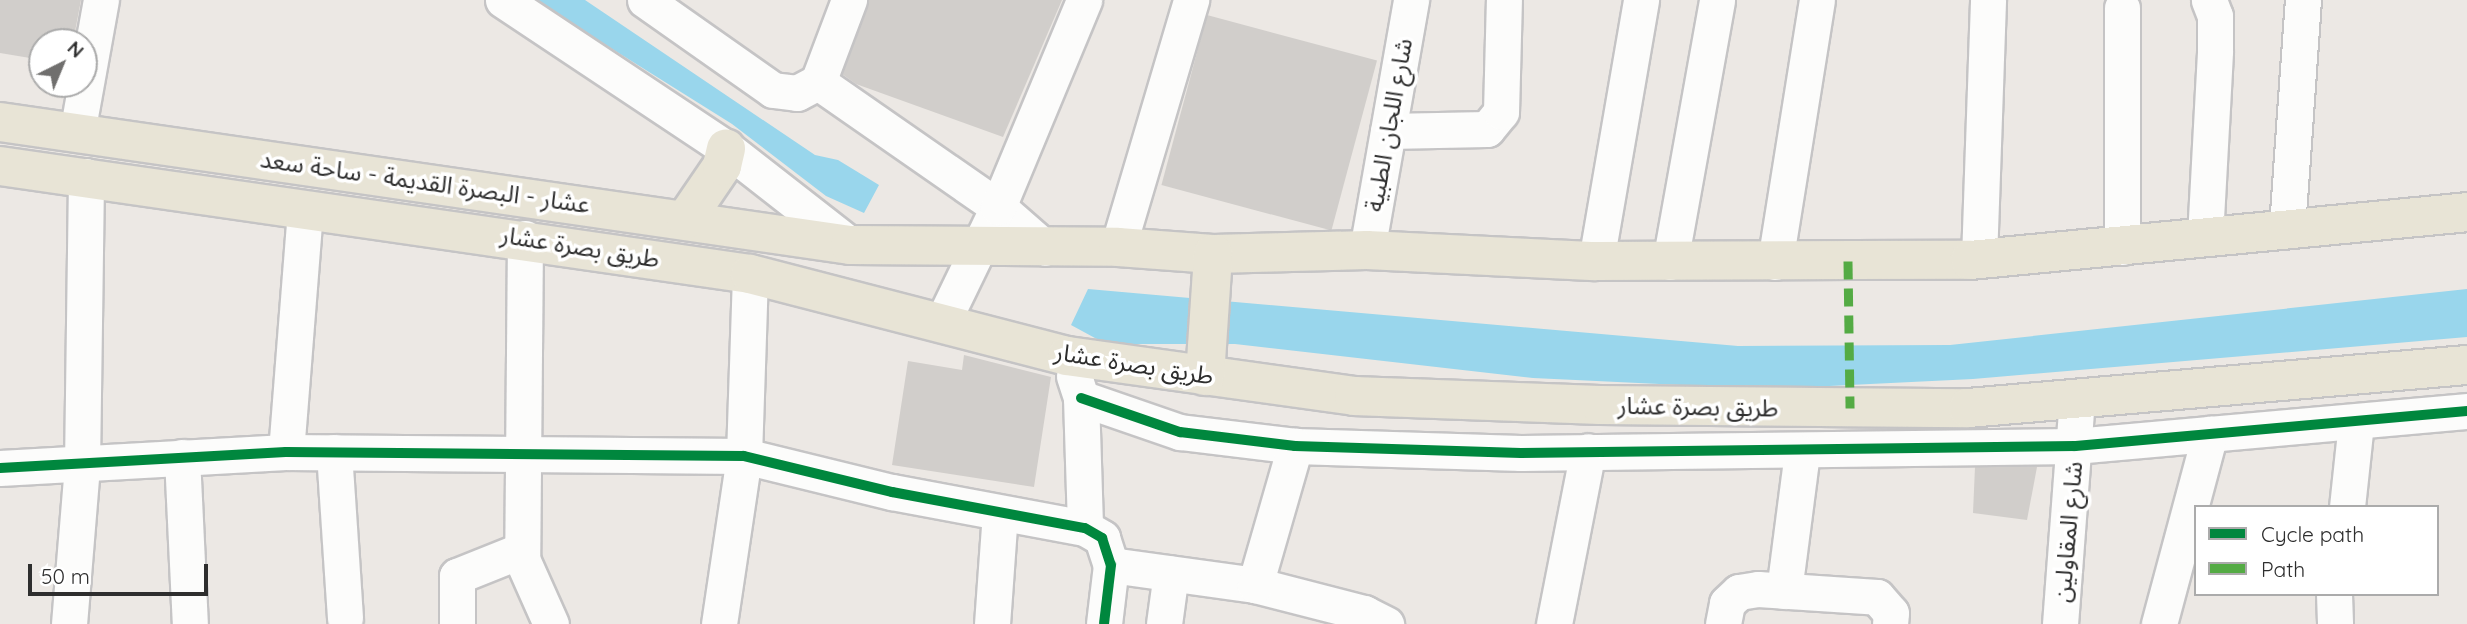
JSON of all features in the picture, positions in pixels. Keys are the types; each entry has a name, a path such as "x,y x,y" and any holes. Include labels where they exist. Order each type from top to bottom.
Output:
{"main road":[{"name":"عشار - البصرة القديمة - ساحة سعد","path":"0,122 686,219 850,245 1118,247 1212,265 1367,250 1596,261 1979,259 2467,212"},
{"path":"686,219 722,166 726,148"},
{"name":"طريق بصرة عشار","path":"0,166 86,176 305,212 525,238 750,274 1067,356 1205,366 1354,396 1613,405 1968,408 2467,365"},
{"path":"1205,366 1212,265"}],"street":[{"path":"77,133 101,0"},
{"path":"503,0 726,148 850,245"},
{"path":"645,0 773,90 797,93 818,82 849,0"},
{"path":"942,323 998,206 1084,0"},
{"path":"1118,247 1191,0"},
{"name":"شارع اللجان الطبية","path":"1367,250 1411,0"},
{"path":"1388,131 1487,129 1501,112 1504,0"},
{"path":"1596,261 1640,0"},
{"path":"1670,262 1717,0"},
{"path":"1775,262 1817,0"},
{"path":"1979,259 1989,0"},
{"path":"2205,237 2215,50 2215,16 2209,0"},
{"path":"2287,228 2302,0"},
{"path":"2122,247 2123,8"},
{"path":"818,82 998,206 1045,248"},
{"path":"69,624 82,466 86,176"},
{"path":"286,452 305,212"},
{"path":"525,238 520,453 522,550 540,606 551,624"},
{"path":"719,624 744,456 750,274"},
{"path":"1067,356 1081,397 1085,528"},
{"path":"1081,397 1180,432 1295,446 1521,453 1802,453 2075,446 2467,411"},
{"name":"شارع المقاولين","path":"2060,624 2077,398"},
{"path":"2347,505 2356,423"},
{"path":"2159,624 2210,434"},
{"path":"1255,585 1295,446"},
{"path":"1554,624 1588,451"},
{"path":"0,468 82,466 182,457 286,452 744,456 1000,513 1085,528 1102,538 1111,565 1104,624"},
{"path":"334,452 345,618"},
{"path":"1784,591 1802,453"},
{"path":"182,457 190,624"},
{"path":"992,624 1000,513"},
{"path":"457,624 457,576 522,550"},
{"path":"1111,565 1255,585 1315,612 1364,613 1386,624"},
{"path":"1164,624 1171,573"},
{"path":"1723,624 1727,603 1739,592 1784,591 1878,597 1891,613 1890,624"},
{"path":"2334,596 2335,624"}],"water":[{"path":"534,0 585,0 815,155 838,160 879,185 864,213 826,196 732,124"},
{"path":"1088,289 1738,346 1950,345 2467,289 2467,337 1973,379 1765,389 1533,378 1235,344 1106,344 1071,325"}],"building":[{"path":"0,0 81,0 76,28 28,28 28,58 0,53"},
{"path":"869,0 1062,0 1003,137 856,84 842,74"},
{"path":"1207,15 1377,61 1331,231 1161,185"},
{"path":"964,355 1051,377 1034,487 892,465 908,361 962,370"},
{"path":"1975,467 2037,467 2027,520 1973,513"}],"marked path":[{"path":"1848,261 1850,408"}],"cycle path":[{"path":"1081,398 1180,432 1295,446 1521,453 2075,446 2467,411"},
{"path":"0,468 286,452 744,456 892,492 1085,528 1102,538 1111,565 1104,624"}]}
